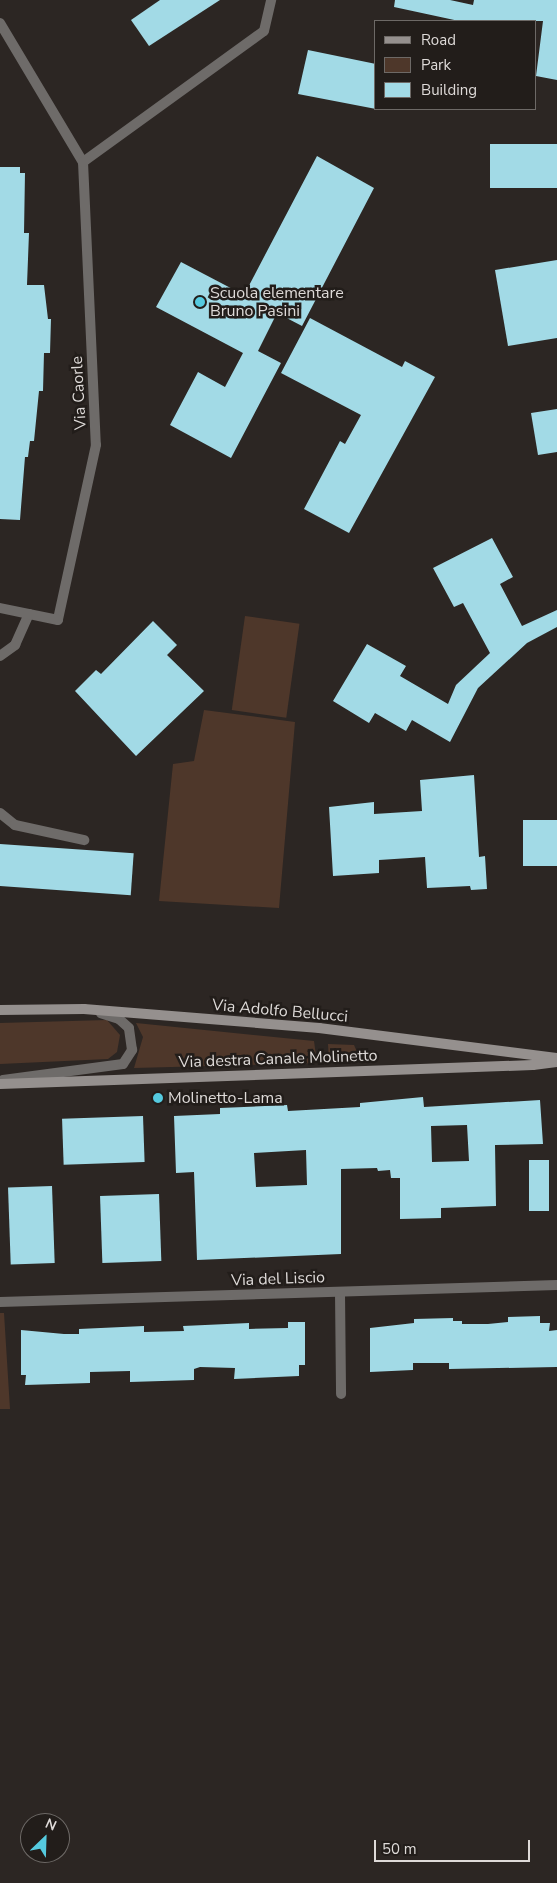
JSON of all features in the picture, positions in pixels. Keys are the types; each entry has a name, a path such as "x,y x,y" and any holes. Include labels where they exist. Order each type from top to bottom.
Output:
{"street":[{"path":"83,162 264,31 271,0"},
{"name":"Via Caorle","path":"0,23 83,162 96,445 58,620 29,614"},
{"path":"0,608 29,614 16,645 0,656"},
{"path":"0,813 15,825 84,840"},
{"path":"0,1082 123,1064 132,1050 129,1028 112,1016 84,1009"},
{"name":"Via Adolfo Bellucci","path":"0,1010 84,1009 319,1028 557,1060"},
{"name":"Via destra Canale Molinetto","path":"0,1082 533,1066 557,1060"},
{"name":"Via del Liscio","path":"0,1302 557,1285"},
{"path":"340,1292 341,1394"}],"green space":[{"path":"245,616 299,624 286,718 232,710"},
{"path":"204,710 295,722 279,908 159,901 173,764 194,761"},
{"path":"107,1020 120,1035 117,1052 108,1059 0,1064 0,1023"},
{"path":"136,1023 314,1041 317,1063 134,1068 143,1037"},
{"path":"328,1044 354,1045 358,1054 353,1059 329,1060"},
{"path":"0,1313 4,1313 10,1409 0,1409"}],"building":[{"path":"160,0 220,0 149,46 131,20"},
{"path":"395,0 450,0 473,5 474,0 557,0 557,80 537,76 543,21 454,20 394,7"},
{"path":"308,50 374,64 374,109 298,94"},
{"path":"490,144 557,144 557,188 490,188"},
{"path":"317,156 374,188 302,326 277,313 258,351 281,363 231,458 170,425 198,372 225,387 243,353 156,307 181,262 244,295"},
{"path":"0,167 20,167 20,173 25,173 24,233 29,233 27,285 44,285 48,319 51,319 50,353 44,353 43,391 39,391 34,441 30,441 28,457 25,457 20,520 0,519"},
{"path":"557,260 557,338 508,346 495,270"},
{"path":"310,318 402,367 405,361 435,377 349,533 304,509 340,441 345,444 361,415 281,373"},
{"path":"557,409 557,452 538,455 531,413"},
{"path":"492,538 513,577 500,584 522,626 557,610 557,627 527,643 478,688 450,742 412,720 406,731 375,713 369,723 333,701 367,644 406,666 400,676 448,704 456,685 490,653 463,603 454,607 433,568"},
{"path":"153,621 177,645 167,655 204,691 136,756 75,691 96,670 101,674"},
{"path":"474,775 479,857 485,856 487,889 471,890 470,886 427,888 425,857 379,860 379,873 333,876 329,807 374,802 374,814 422,811 420,780"},
{"path":"523,820 557,820 557,866 523,866"},
{"path":"0,844 134,853 131,895 0,886"},
{"path":"423,1097 424,1107 540,1100 543,1144 495,1145 496,1206 441,1208 441,1218 400,1219 400,1178 391,1178 390,1170 378,1171 377,1168 341,1169 341,1254 197,1260 194,1172 176,1173 174,1116 220,1114 220,1108 287,1105 288,1111 360,1107 360,1103","holes":["467,1125 469,1161 432,1162 431,1126","306,1150 307,1185 256,1187 254,1153"]},
{"path":"143,1116 145,1162 64,1165 62,1119"},
{"path":"529,1160 549,1160 549,1211 529,1211"},
{"path":"52,1186 55,1263 11,1264 8,1188"},
{"path":"159,1194 161,1261 102,1263 100,1196"},
{"path":"540,1316 540,1323 550,1323 549,1331 557,1330 557,1367 449,1369 449,1363 413,1363 413,1370 370,1372 370,1328 414,1323 414,1319 453,1318 453,1321 462,1321 462,1324 488,1324 508,1322 508,1317"},
{"path":"288,1322 305,1322 305,1365 299,1365 299,1376 234,1379 235,1368 200,1367 194,1369 194,1380 130,1382 130,1371 90,1372 90,1383 25,1385 26,1375 21,1375 21,1330 79,1334 79,1329 144,1326 144,1332 184,1331 183,1326 249,1323 249,1329 288,1328"}],"place":[{"name":"Scuola elementare Bruno Pasini","path":"200,302"},
{"name":"Molinetto-Lama","path":"158,1098"}]}
